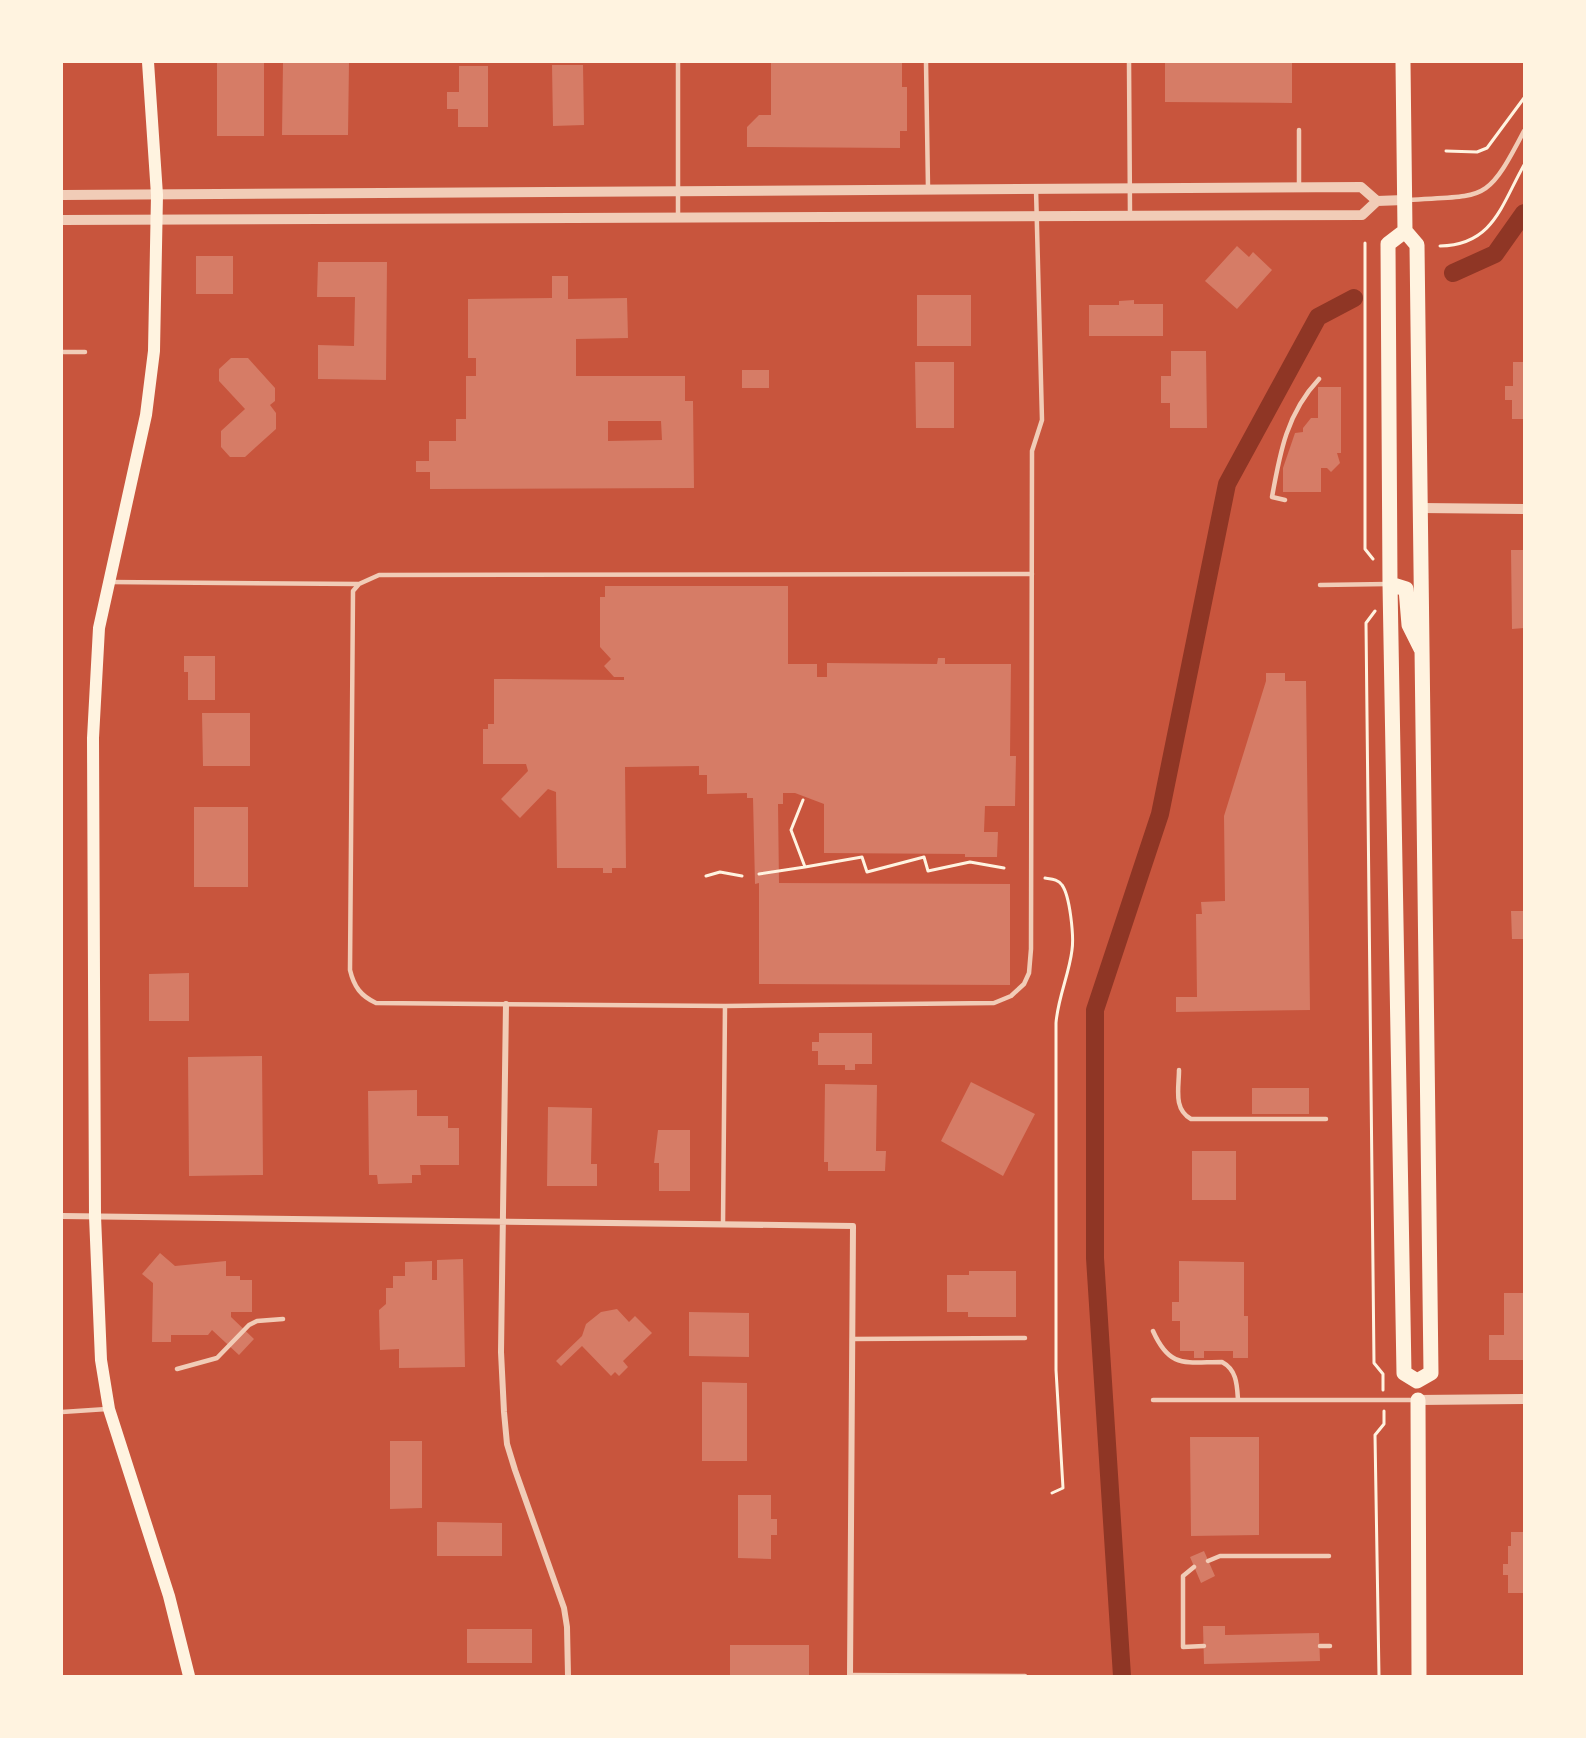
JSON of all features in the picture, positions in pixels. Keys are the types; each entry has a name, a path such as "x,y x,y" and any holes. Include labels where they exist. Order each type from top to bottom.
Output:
{"main road":[{"path":"148,62 158,195 154,351 150,391 133,479 99,628 93,738 95,1216 100,1360 109,1409 169,1596 189,1677"},
{"path":"1403,62 1405,231 1417,245 1417,417 1421,508 1431,1373 1417,1381"},
{"path":"1405,231 1388,244 1390,584 1404,1373 1417,1381"},
{"path":"1390,584 1406,589 1409,625 1423,651"},
{"path":"1398,964 1426,964"},
{"path":"1417,1381 1419,1677"}],"street":[{"path":"62,195 1361,187 1377,201"},
{"path":"62,220 1362,215 1377,201 1404,200"},
{"path":"1421,508 1524,509"},
{"path":"506,1004 501,1352 507,1444 564,1608 567,1627 568,1677"},
{"path":"62,1216 853,1226 850,1676"},
{"path":"1418,1400 1524,1399"}],"lane":[{"path":"678,62 678,219"},
{"path":"926,62 928,190"},
{"path":"1129,62 1130,216"},
{"path":"1299,130 1299,188"},
{"path":"1404,200 1461,198 1490,188 1503,172 1524,132"},
{"path":"359,584 353,591 350,970 353,984 365,998 376,1003 725,1006 994,1003 1011,996 1024,984 1029,973 1033,888 1032,451 1042,420 1036,189"},
{"path":"62,352 85,352"},
{"path":"1285,500 1272,497 1279,456 1302,398 1319,379"},
{"path":"108,582 359,584 379,575 1032,574"},
{"path":"1320,585 1390,584"},
{"path":"723,1224 725,1006"},
{"path":"1179,1070 1179,1108 1182,1114 1191,1119 1326,1119"},
{"path":"177,1369 217,1358 249,1325 257,1321 283,1319"},
{"path":"1153,1331 1160,1347 1170,1358 1179,1362 1227,1364 1238,1384 1239,1400"},
{"path":"852,1339 1025,1338"},
{"path":"1154,1400 1418,1400"},
{"path":"62,1412 109,1409"},
{"path":"1208,1561 1220,1556 1329,1556"},
{"path":"1194,1567 1184,1576 1183,1647 1204,1647"},
{"path":"1320,1646 1330,1646"},
{"path":"850,1676 1025,1676"}],"path":[{"path":"1446,151 1477,153 1487,148 1524,98"},
{"path":"1440,246 1459,245 1485,232 1524,165"},
{"path":"1365,243 1365,549 1373,559"},
{"path":"1375,610 1366,623 1374,1363 1383,1374"},
{"path":"803,800 791,830 805,867"},
{"path":"759,874 862,857 867,872 924,856 928,871 970,862 1004,868"},
{"path":"706,876 720,873 742,876"},
{"path":"1045,878 1056,880 1062,885 1069,909 1073,947 1058,1001 1056,1023 1056,1370 1063,1488 1052,1493"},
{"path":"1379,1677 1375,1435 1384,1424"}],"building":[{"path":"283,62 349,62 348,135 282,135"},
{"path":"771,62 902,62 902,87 907,87 907,131 900,131 900,148 747,147 747,127 759,115 771,115"},
{"path":"1165,62 1292,62 1292,103 1165,102"},
{"path":"217,63 264,63 264,136 217,136"},
{"path":"552,65 583,65 584,125 553,126"},
{"path":"459,66 488,66 488,127 458,127 458,109 447,109 447,92 459,92"},
{"path":"1237,246 1249,257 1253,252 1272,270 1237,309 1205,281"},
{"path":"196,256 233,256 233,294 196,294"},
{"path":"318,262 387,262 386,380 318,379 318,345 354,346 355,297 317,297"},
{"path":"552,276 568,276 568,299 627,298 628,338 576,339 576,376 685,376 685,401 693,401 694,488 430,489 430,472 416,472 416,461 429,461 429,441 456,441 456,419 466,419 466,376 476,376 476,358 468,358 468,299 552,298","holes":["608,421 661,421 662,440 608,441"]},
{"path":"917,295 971,295 971,346 917,346"},
{"path":"1134,300 1134,304 1163,304 1163,336 1089,336 1089,305 1119,305 1119,301"},
{"path":"1171,351 1206,351 1207,428 1170,428 1170,403 1161,403 1161,376 1171,376"},
{"path":"231,358 248,358 275,388 275,401 270,405 276,413 276,429 245,457 230,457 221,447 221,431 245,409 219,381 219,369"},
{"path":"915,362 954,362 954,428 916,428"},
{"path":"1513,362 1524,362 1524,419 1512,419 1512,400 1505,400 1505,386 1513,386"},
{"path":"742,370 769,370 769,388 742,388"},
{"path":"1318,387 1341,387 1341,453 1337,453 1340,463 1331,472 1327,468 1321,468 1321,492 1283,492 1283,468 1295,433 1303,432 1303,428 1311,418 1318,418"},
{"path":"1511,550 1524,550 1524,628 1512,629"},
{"path":"605,586 788,586 788,664 817,664 817,677 827,677 827,663 937,664 938,658 945,658 945,664 1011,664 1010,756 1016,756 1015,806 985,806 984,832 998,832 997,857 965,857 965,854 824,853 824,804 795,793 783,793 783,804 778,804 779,883 1010,884 1010,985 759,984 759,883 755,884 753,798 747,798 747,793 707,794 707,775 699,775 699,766 625,767 626,868 612,868 612,873 603,873 603,868 557,868 556,792 548,789 520,818 501,799 528,771 526,764 483,764 483,729 488,729 488,724 494,724 494,679 624,680 624,677 614,677 604,666 611,659 600,647 600,597 605,597"},
{"path":"184,656 215,656 215,700 188,700 188,672 184,672"},
{"path":"1266,673 1285,673 1285,681 1306,681 1310,1010 1176,1012 1176,997 1197,997 1196,914 1202,914 1201,902 1225,901 1224,816 1266,681"},
{"path":"202,713 250,713 250,766 203,766"},
{"path":"194,807 248,807 248,887 194,887"},
{"path":"1511,911 1524,911 1524,939 1512,939"},
{"path":"189,973 189,1021 149,1021 149,974"},
{"path":"819,1033 872,1033 872,1064 855,1064 855,1070 845,1070 845,1065 818,1065 818,1051 812,1051 812,1042 819,1042"},
{"path":"262,1056 263,1175 189,1176 188,1057"},
{"path":"971,1082 1035,1114 1003,1176 941,1141"},
{"path":"825,1084 877,1085 876,1151 886,1151 885,1171 828,1171 828,1162 824,1162"},
{"path":"1252,1088 1309,1088 1309,1114 1252,1114"},
{"path":"417,1090 417,1116 448,1116 448,1128 459,1128 459,1165 420,1165 421,1175 412,1175 412,1183 378,1184 377,1175 369,1175 368,1091"},
{"path":"548,1107 592,1108 591,1164 597,1164 597,1186 547,1186"},
{"path":"658,1130 690,1130 690,1191 659,1191 659,1163 654,1163"},
{"path":"1192,1151 1236,1151 1236,1200 1192,1200"},
{"path":"160,1253 175,1266 226,1261 226,1276 240,1276 240,1280 252,1280 252,1312 231,1312 231,1317 254,1339 239,1355 212,1330 208,1335 171,1335 171,1342 152,1342 153,1283 142,1274"},
{"path":"463,1259 465,1367 399,1368 399,1349 380,1350 379,1310 386,1304 386,1288 393,1288 393,1276 405,1276 405,1262 432,1261 432,1280 437,1280 437,1260"},
{"path":"1179,1261 1244,1262 1244,1316 1248,1316 1248,1358 1233,1358 1233,1351 1204,1351 1204,1358 1194,1358 1194,1351 1180,1351 1180,1321 1172,1321 1172,1302 1179,1302"},
{"path":"969,1271 1016,1271 1016,1317 968,1317 968,1312 947,1312 947,1275 969,1275"},
{"path":"1504,1293 1524,1293 1524,1360 1489,1360 1489,1335 1504,1335"},
{"path":"617,1309 629,1322 635,1316 652,1333 623,1361 628,1367 619,1376 615,1372 611,1376 582,1346 561,1366 556,1361 582,1336 586,1324 601,1312"},
{"path":"689,1312 749,1313 749,1357 689,1356"},
{"path":"702,1382 747,1383 747,1461 702,1461"},
{"path":"1190,1437 1259,1437 1259,1535 1191,1536"},
{"path":"390,1441 422,1441 422,1508 390,1509"},
{"path":"738,1495 771,1495 771,1519 777,1519 777,1535 771,1535 771,1559 738,1558"},
{"path":"437,1522 502,1523 502,1556 437,1556"},
{"path":"1511,1532 1524,1532 1524,1593 1508,1593 1508,1575 1503,1575 1503,1564 1508,1564"},
{"path":"1204,1551 1215,1576 1201,1583 1190,1557"},
{"path":"1203,1626 1225,1626 1225,1635 1319,1633 1320,1661 1204,1664"},
{"path":"467,1629 532,1629 532,1663 467,1663"},
{"path":"730,1645 809,1645 809,1676 730,1676"}],"waterway":[{"path":"1453,273 1495,254 1524,213"},
{"path":"1122,1676 1095,1258 1095,1010 1160,814 1227,484 1318,317 1354,298"}]}
